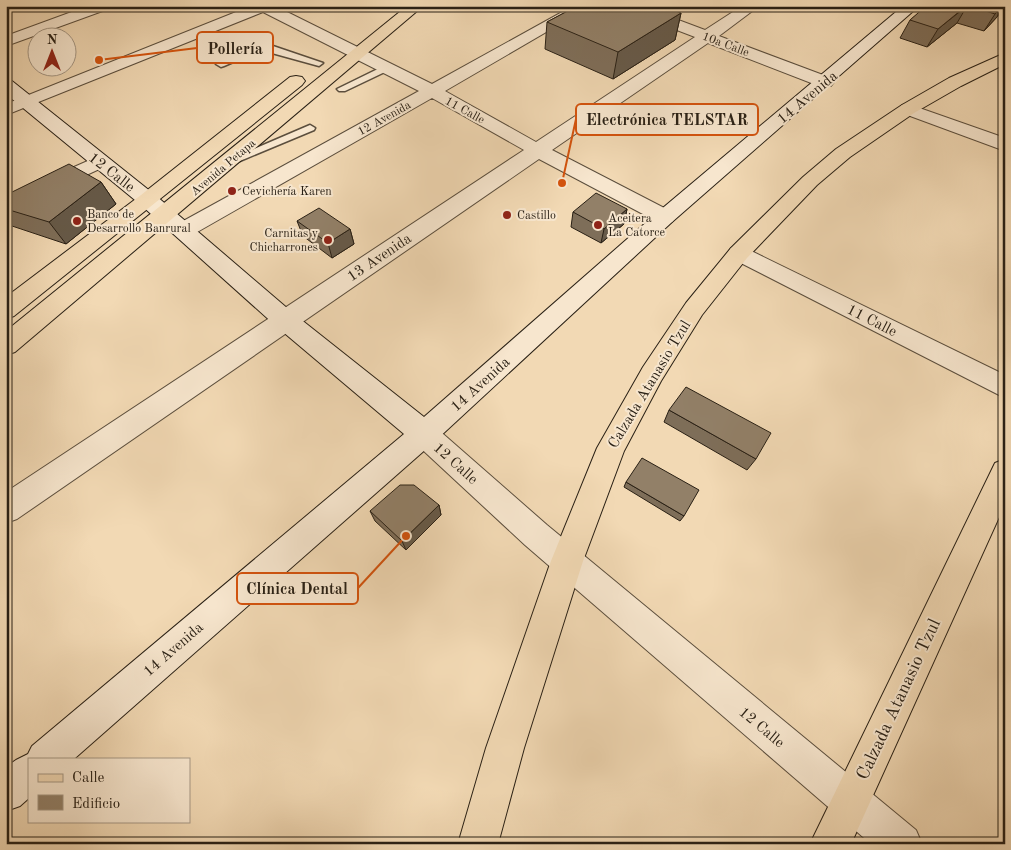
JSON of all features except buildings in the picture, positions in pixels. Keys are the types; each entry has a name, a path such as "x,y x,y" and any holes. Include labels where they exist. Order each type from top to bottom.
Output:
{"main road":[{"name":"Avenida Petapa","path":"6,310 157,207 230,162 339,68 349,50 391,6"},
{"name":"Avenida Petapa","path":"6,345 319,63 349,50 416,6"},
{"name":"Calzada Atanasio Tzul","path":"478,844 505,748 567,561 610,448 647,382 694,309 740,253 810,181 851,147 908,109 955,82 1005,58"},
{"name":"Calzada Atanasio Tzul","path":"830,844 1005,472"}],"street":[{"path":"6,41 104,6"},
{"path":"6,110 264,6"},
{"name":"11 Calle","path":"264,6 432,92 665,217"},
{"name":"12 Avenida","path":"184,230 584,6"},
{"name":"10a Calle","path":"627,6 825,82"},
{"name":"13 Avenida","path":"6,509 752,6"},
{"name":"14 Avenida","path":"46,758 424,434 665,217 912,6"},
{"path":"982,6 1005,13"},
{"name":"12 Calle","path":"6,85 157,207 285,320 424,434 536,535 902,844"},
{"path":"908,109 1005,145"},
{"path":"6,205 99,162"},
{"name":"11 Calle","path":"740,253 1005,387"},
{"path":"6,792 28,773"}],"lane":[{"path":"221,64 260,47 267,47 297,58 319,63"},
{"path":"339,68 344,100"},
{"path":"342,90 386,68"},
{"path":"230,162 310,128"}],"place":[{"name":"Pollería","path":"99,60"},
{"name":"Electrónica TELSTAR","path":"562,183"},
{"name":"Cevichería Karen","path":"232,191"},
{"name":"Castillo","path":"507,215"},
{"name":"Banco de Desarrollo Banrural","path":"77,221"},
{"name":"Aceitera La Catorce","path":"598,225"},
{"name":"Carnitas y Chicharrones","path":"328,240"},
{"name":"Clínica Dental","path":"406,536"}]}
